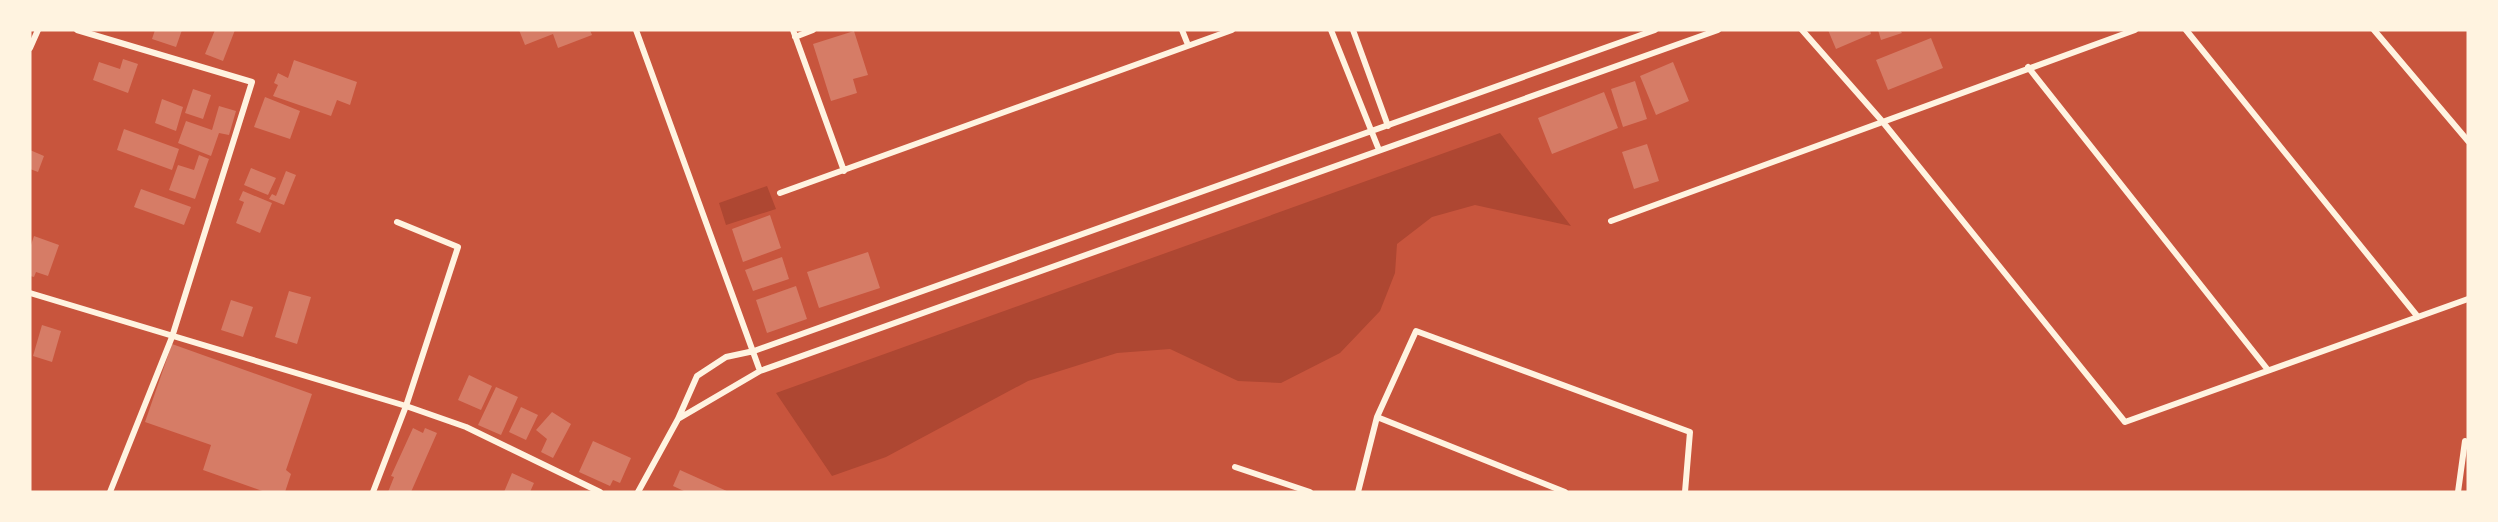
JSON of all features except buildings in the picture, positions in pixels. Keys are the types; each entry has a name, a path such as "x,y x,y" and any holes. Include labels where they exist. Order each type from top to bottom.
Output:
{"street":[{"path":"30,48 38,30"},
{"path":"77,30 252,82 172,337 110,492"},
{"path":"636,30 760,370"},
{"path":"813,30 794,33 844,171"},
{"path":"1182,30 1188,45"},
{"path":"780,193 1232,30"},
{"path":"1331,30 1379,150"},
{"path":"1353,30 1388,126"},
{"path":"638,492 678,419 697,376 726,357 754,351 1655,30"},
{"path":"678,419 760,370 1718,30"},
{"path":"1802,30 1882,121 2125,422 2468,299"},
{"path":"1611,221 2028,67 2135,30"},
{"path":"2186,30 2418,317"},
{"path":"2374,30 2468,141"},
{"path":"2028,67 2268,370"},
{"path":"373,492 406,406 458,247 397,222"},
{"path":"30,293 406,406 465,427 600,492"},
{"path":"1358,492 1377,417 1416,331 1690,432 1685,492"},
{"path":"1377,417 1565,492"},
{"path":"2458,492 2465,457 2465,441"},
{"path":"1235,467 1310,492"}],"shaded area":[{"path":"1500,133 1571,226 1475,205 1432,217 1397,244 1395,273 1380,311 1340,353 1281,383 1238,381 1170,349 1117,353 1028,381 886,457 832,476 776,393"},
{"path":"767,186 776,209 726,225 719,203"}]}
